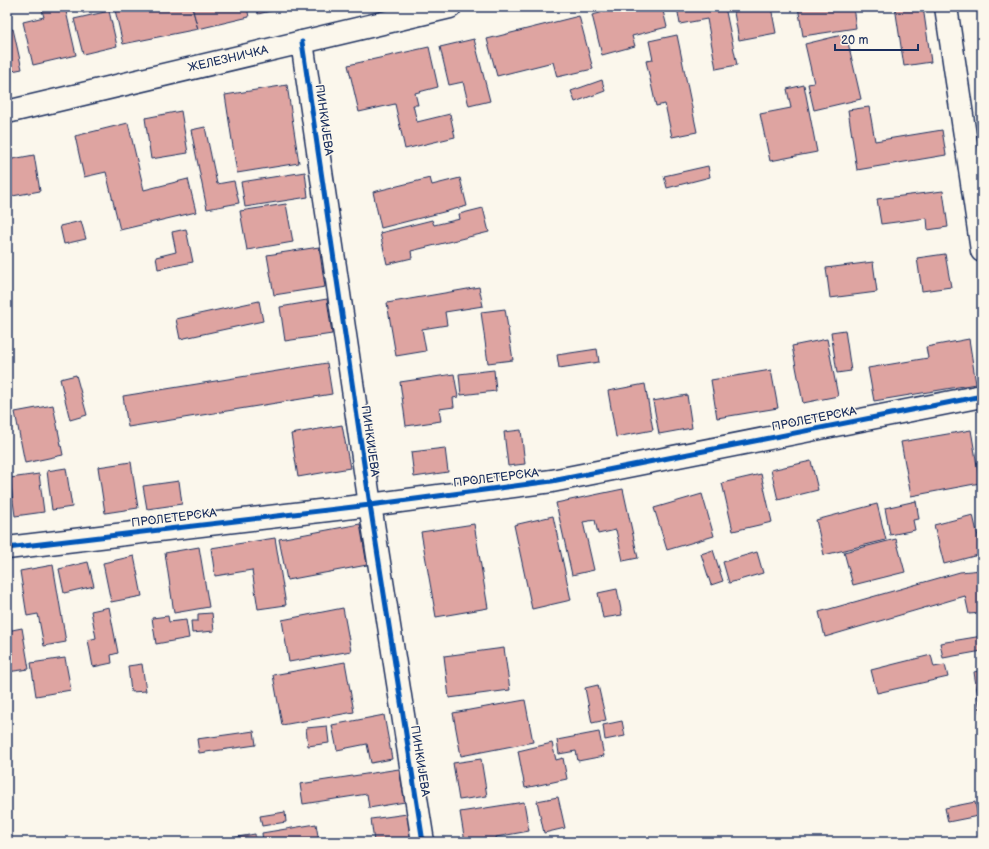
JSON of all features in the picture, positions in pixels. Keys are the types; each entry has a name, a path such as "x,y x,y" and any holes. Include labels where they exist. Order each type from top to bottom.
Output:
{"street":[{"name":"ЖЕЛЕЗНИЧКА","path":"7,112 450,7"},
{"path":"946,7 982,251"},
{"name":"ПИНКИЈЕВА","path":"302,42 370,505 423,842"},
{"name":"ПРОЛЕТЕРСКА","path":"7,548 370,505 552,481 982,396"}],"building":[{"path":"41,7 65,7 76,55 33,65 23,22 44,17"},
{"path":"82,7 110,7 83,13"},
{"path":"127,7 192,7 198,29 123,44 115,10"},
{"path":"192,7 247,7 249,17 198,29"},
{"path":"256,7 287,7 258,14"},
{"path":"625,7 662,7 667,27 632,36 635,46 602,55 592,15"},
{"path":"677,7 725,7 737,65 716,69 707,19 680,24"},
{"path":"733,7 771,7 776,33 739,40"},
{"path":"798,7 853,7 856,28 803,36"},
{"path":"895,7 923,7 931,62 904,66"},
{"path":"109,11 117,46 83,54 74,19"},
{"path":"579,16 593,69 557,77 553,62 497,76 487,39"},
{"path":"13,29 22,69 7,72 7,31"},
{"path":"846,34 861,99 814,110 808,84 814,83 805,44"},
{"path":"677,35 697,132 672,137 665,104 656,106 646,61 653,60 649,41"},
{"path":"474,39 490,101 469,106 463,82 449,85 440,47"},
{"path":"429,47 438,87 415,93 418,105 413,105 417,122 450,114 455,137 405,149 395,104 359,112 348,65"},
{"path":"602,80 605,91 575,102 571,91"},
{"path":"287,85 299,163 237,173 225,95"},
{"path":"804,85 817,152 770,161 760,114 791,108 787,89"},
{"path":"869,107 875,141 942,130 946,155 857,170 848,110"},
{"path":"181,111 188,153 151,159 145,118"},
{"path":"128,123 144,190 188,179 196,212 120,230 106,172 84,177 75,136"},
{"path":"205,127 217,184 234,181 239,203 207,209 191,130"},
{"path":"34,155 40,191 7,197 7,160"},
{"path":"708,166 710,177 667,188 664,176"},
{"path":"305,172 308,197 245,207 241,182"},
{"path":"430,178 432,185 460,178 467,206 381,228 373,192"},
{"path":"943,191 948,227 928,230 927,218 881,224 877,199"},
{"path":"286,204 293,242 247,250 240,211"},
{"path":"483,208 489,232 411,251 412,258 387,264 380,233 432,220 434,225 460,219 459,214"},
{"path":"81,221 86,239 64,244 60,226"},
{"path":"186,229 193,262 158,269 156,257 176,252 172,232"},
{"path":"319,247 325,287 274,295 267,255"},
{"path":"945,254 951,287 922,291 917,258"},
{"path":"873,262 877,292 830,298 826,268"},
{"path":"479,287 483,306 445,312 447,325 422,329 426,351 396,356 387,303"},
{"path":"327,299 332,334 285,341 280,307"},
{"path":"259,301 263,321 180,339 176,319"},
{"path":"505,309 513,360 488,363 481,312"},
{"path":"845,330 851,371 837,373 831,332"},
{"path":"827,339 838,396 803,403 792,346"},
{"path":"969,339 976,384 874,401 868,368 928,358 926,347"},
{"path":"597,349 599,362 559,368 557,355"},
{"path":"327,363 332,394 128,427 123,396"},
{"path":"494,370 496,391 461,395 459,374"},
{"path":"771,370 778,408 717,418 711,380"},
{"path":"454,374 458,397 453,398 454,407 439,409 441,421 406,426 400,382"},
{"path":"76,375 87,415 70,420 60,379"},
{"path":"645,384 653,430 616,437 608,391"},
{"path":"687,395 692,428 659,434 653,401"},
{"path":"53,405 63,455 25,463 15,412"},
{"path":"342,425 350,468 298,477 291,434"},
{"path":"521,430 525,464 508,466 504,432"},
{"path":"971,430 980,483 911,496 901,442"},
{"path":"445,448 448,472 414,477 411,452"},
{"path":"811,461 818,490 778,500 771,470"},
{"path":"131,462 138,508 105,513 98,467"},
{"path":"66,468 72,507 52,510 47,471"},
{"path":"39,474 44,512 15,516 10,478"},
{"path":"761,474 772,522 733,531 722,483"},
{"path":"179,481 182,504 147,509 143,486"},
{"path":"623,489 638,558 623,561 616,530 598,534 595,520 583,522 594,570 572,575 556,503"},
{"path":"702,494 714,536 667,550 654,508"},
{"path":"916,501 919,519 913,520 915,530 890,535 885,508"},
{"path":"877,504 886,540 824,555 816,520"},
{"path":"973,515 982,554 944,564 934,525"},
{"path":"553,516 571,600 532,609 514,525"},
{"path":"360,524 367,565 287,580 279,539"},
{"path":"474,524 488,608 436,617 421,532"},
{"path":"275,538 286,605 258,609 252,570 215,576 211,548"},
{"path":"896,539 905,572 853,585 844,552"},
{"path":"199,547 209,607 174,613 165,553"},
{"path":"713,550 723,581 711,585 701,554"},
{"path":"757,552 763,573 729,583 723,562"},
{"path":"134,556 142,596 111,602 103,563"},
{"path":"88,562 94,586 64,593 59,569"},
{"path":"53,565 66,642 44,646 38,614 27,616 20,571"},
{"path":"982,570 982,613 969,614 965,596 825,637 819,612 960,572"},
{"path":"617,589 622,615 603,618 598,593"},
{"path":"109,607 118,653 111,655 112,663 93,667 88,640 96,638 91,611"},
{"path":"343,608 351,651 289,662 282,620"},
{"path":"212,613 214,631 192,633 191,621 198,621 198,614"},
{"path":"168,616 169,622 186,620 189,638 156,644 152,618"},
{"path":"22,628 29,669 7,672 7,631"},
{"path":"982,636 982,651 943,658 940,643"},
{"path":"504,648 510,690 449,698 444,656"},
{"path":"931,655 934,667 945,665 948,677 877,693 871,670"},
{"path":"65,658 71,690 36,696 31,663"},
{"path":"345,662 354,712 282,725 273,675"},
{"path":"142,664 146,691 131,692 128,666"},
{"path":"982,670 982,724 974,672"},
{"path":"598,685 606,720 592,723 585,688"},
{"path":"525,700 533,742 461,756 453,713"},
{"path":"384,715 392,759 371,763 367,744 337,750 332,725"},
{"path":"622,721 625,736 605,740 603,725"},
{"path":"327,726 329,743 308,746 306,728"},
{"path":"254,731 256,745 199,753 197,739"},
{"path":"599,732 604,756 578,761 576,751 559,754 557,740"},
{"path":"552,743 556,760 563,758 567,779 525,788 518,751"},
{"path":"481,759 487,796 459,800 453,763"},
{"path":"399,769 405,802 369,808 367,794 303,804 300,784"},
{"path":"558,797 565,828 544,833 537,801"},
{"path":"524,802 529,831 496,837 497,842 465,842 460,812"},
{"path":"975,802 978,816 948,822 945,808"},
{"path":"285,812 286,822 262,826 260,816"},
{"path":"407,814 411,842 374,842 371,819"},
{"path":"316,824 319,842 263,842 262,833"},
{"path":"255,834 256,842 221,842 221,840"}],"cycle path":[{"path":"302,42 370,505 423,842"},
{"path":"7,548 370,505 552,481 982,396"}]}
